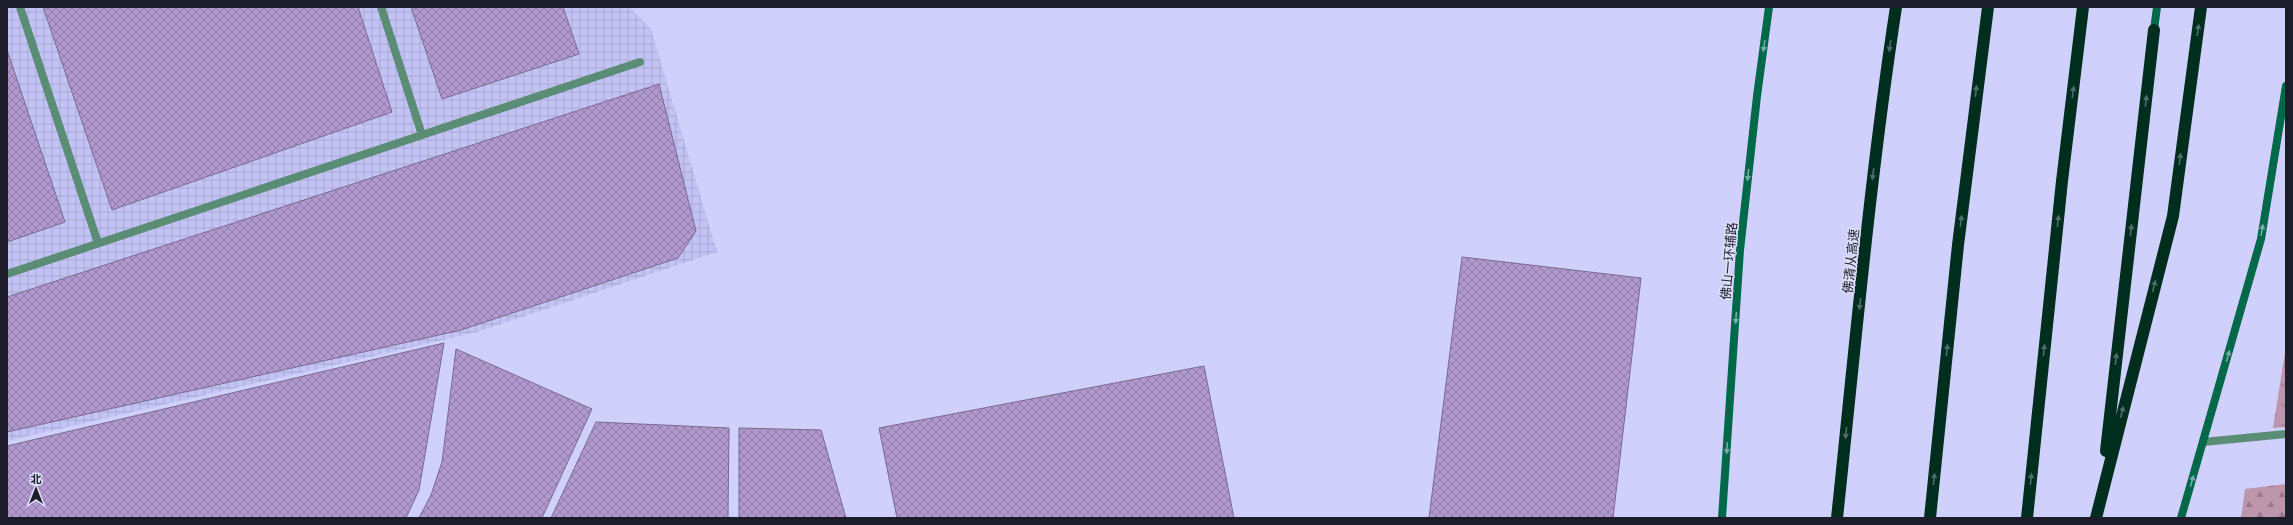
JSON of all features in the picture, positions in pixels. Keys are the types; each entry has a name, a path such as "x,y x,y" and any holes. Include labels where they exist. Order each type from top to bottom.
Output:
{"highway":[{"name":"佛清从高速","path":"1837,518 1869,210 1884,88 1896,7"},
{"path":"1930,518 1958,245 1988,7"},
{"path":"2027,518 2062,181 2083,7"},
{"path":"2100,496 2173,216 2201,7"},
{"path":"2096,518 2100,496 2154,30"}],"main road":[{"name":"佛山一环辅路","path":"1722,518 1740,250 1757,96 1769,7"},
{"path":"2154,30 2158,7"},
{"path":"2181,518 2261,239 2286,86"}],"street":[{"path":"20,7 98,244"},
{"path":"381,7 422,135"},
{"path":"7,274 640,62"},
{"path":"2202,442 2286,434"}],"shaded area":[{"path":"7,7 629,7 651,29 717,252 477,332 7,441"}],"green space":[{"path":"2286,346 2286,427 2273,428"},
{"path":"2286,484 2286,518 2241,518 2245,489"}],"building":[{"path":"43,7 358,7 392,112 112,210"},
{"path":"411,7 563,7 579,54 442,99"},
{"path":"7,50 65,222 7,242"},
{"path":"659,84 696,231 678,258 461,330 7,432 7,297"},
{"path":"1462,257 1641,278 1613,518 1429,518"},
{"path":"444,343 419,490 406,518 7,518 7,446"},
{"path":"456,349 592,409 542,518 419,518 431,495 442,462"},
{"path":"1204,366 1234,518 897,518 879,428"},
{"path":"596,422 729,428 728,518 551,518"},
{"path":"739,428 821,430 846,518 739,518"}]}
